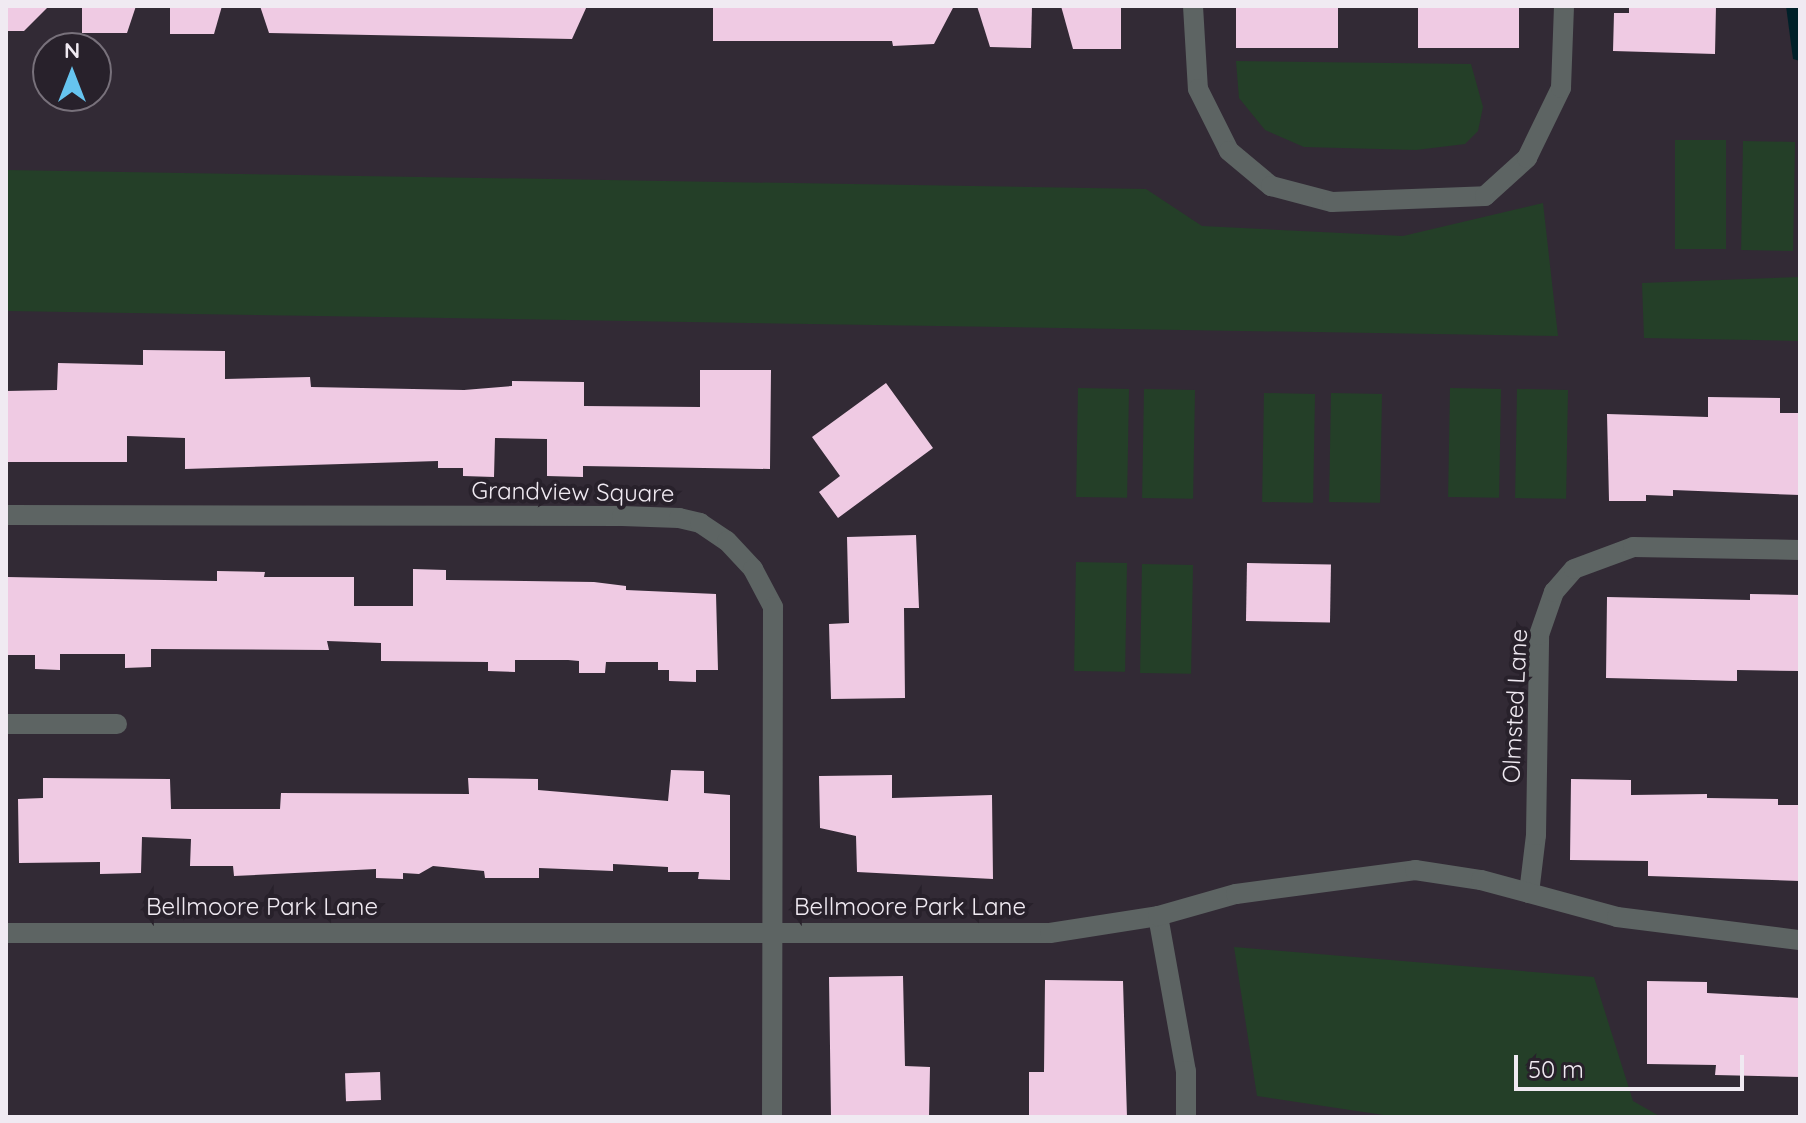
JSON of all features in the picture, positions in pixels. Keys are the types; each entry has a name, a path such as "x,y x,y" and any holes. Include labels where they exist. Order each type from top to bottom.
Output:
{"street":[{"path":"1193,6 1198,89 1229,151 1271,186 1332,202 1485,196 1527,158 1561,88 1564,6"},
{"name":"Grandview Square","path":"6,515 622,516 700,523 744,557 773,607 772,1117"},
{"name":"Olmsted Lane","path":"1529,893 1536,835 1539,635 1554,592 1574,569 1633,547 1800,550"},
{"path":"6,724 117,724"},
{"name":"Bellmoore Park Lane","path":"6,933 1050,933 1158,916 1236,894 1415,870 1529,893 1617,917 1800,940"},
{"path":"1158,916 1186,1071 1186,1117"}],"green space":[{"path":"1236,61 1471,64 1483,107 1478,131 1465,144 1416,150 1304,147 1265,130 1239,98"},
{"path":"1675,140 1726,140 1726,249 1675,249"},
{"path":"1743,141 1795,142 1793,251 1741,250"},
{"path":"6,170 1146,189 1202,226 1403,236 1543,203 1558,336 6,311"},
{"path":"1800,277 1800,341 1644,338 1642,283"},
{"path":"1078,388 1129,389 1127,498 1076,497"},
{"path":"1450,388 1501,389 1499,498 1448,497"},
{"path":"1144,389 1195,390 1193,499 1142,498"},
{"path":"1517,389 1568,390 1566,499 1515,498"},
{"path":"1264,393 1315,394 1313,503 1262,502"},
{"path":"1331,393 1382,394 1380,503 1329,502"},
{"path":"1076,562 1127,563 1125,672 1074,671"},
{"path":"1142,564 1193,565 1191,674 1140,673"},
{"path":"1234,947 1594,977 1633,1101 1661,1117 1397,1117 1257,1096"}],"water":[{"path":"1786,6 1800,6 1800,61 1793,59"}],"building":[{"path":"6,6 49,6 24,31 6,31"},
{"path":"82,6 136,6 127,33 82,32"},
{"path":"170,6 222,6 214,34 170,34"},
{"path":"260,6 587,6 572,39 269,33"},
{"path":"713,6 954,6 934,44 893,46 892,41 713,41"},
{"path":"977,6 1032,6 1031,48 990,47"},
{"path":"1061,6 1121,6 1121,49 1073,49"},
{"path":"1236,6 1338,6 1338,48 1236,48"},
{"path":"1418,6 1519,6 1519,48 1418,48"},
{"path":"1629,6 1716,6 1715,54 1613,51 1614,13 1629,13"},
{"path":"143,350 225,351 225,379 310,377 311,387 464,390 512,386 512,381 584,382 584,406 700,407 700,370 771,370 770,469 583,466 583,477 547,476 547,439 495,438 494,477 463,476 463,468 438,468 438,461 185,469 185,438 127,436 127,462 6,462 6,391 57,390 58,363 143,365"},
{"path":"886,383 933,448 838,518 819,492 840,476 812,437"},
{"path":"1708,397 1780,398 1780,413 1800,413 1800,495 1673,490 1673,496 1646,495 1646,501 1609,501 1607,414 1708,417"},
{"path":"916,535 919,608 904,608 905,698 831,699 829,624 849,623 847,537"},
{"path":"1247,563 1331,564 1330,622 1246,621"},
{"path":"413,569 446,570 446,580 594,582 626,586 626,590 716,594 718,670 696,670 696,682 669,681 669,670 658,670 658,662 606,662 605,673 579,673 579,661 515,660 515,672 488,671 488,662 381,661 381,643 327,641 329,650 151,649 151,667 125,668 125,654 60,654 60,670 35,669 35,655 6,655 7,577 217,581 217,571 265,572 264,577 354,577 354,606 413,606"},
{"path":"1750,594 1800,595 1800,671 1737,670 1737,681 1606,678 1607,597 1750,600"},
{"path":"671,770 704,771 704,793 730,795 730,880 698,879 699,872 668,872 668,867 613,864 613,871 539,868 539,878 485,878 484,871 433,866 419,874 403,873 403,879 376,878 376,869 234,876 233,866 190,866 191,839 142,837 141,873 100,874 100,862 19,863 18,799 43,798 43,778 170,779 171,809 280,809 281,793 469,794 468,778 538,779 538,790 668,801"},
{"path":"892,775 892,798 992,795 993,879 857,872 856,836 820,828 819,776"},
{"path":"1571,779 1631,780 1631,795 1707,794 1707,798 1778,799 1778,805 1800,805 1800,881 1648,876 1648,861 1570,860"},
{"path":"903,976 905,1066 930,1067 929,1117 831,1117 829,977"},
{"path":"1045,980 1123,981 1127,1117 1029,1117 1029,1072 1044,1072"},
{"path":"1647,981 1707,982 1707,993 1800,998 1800,1077 1715,1075 1716,1065 1647,1064"},
{"path":"380,1072 381,1100 346,1101 345,1073"}]}
